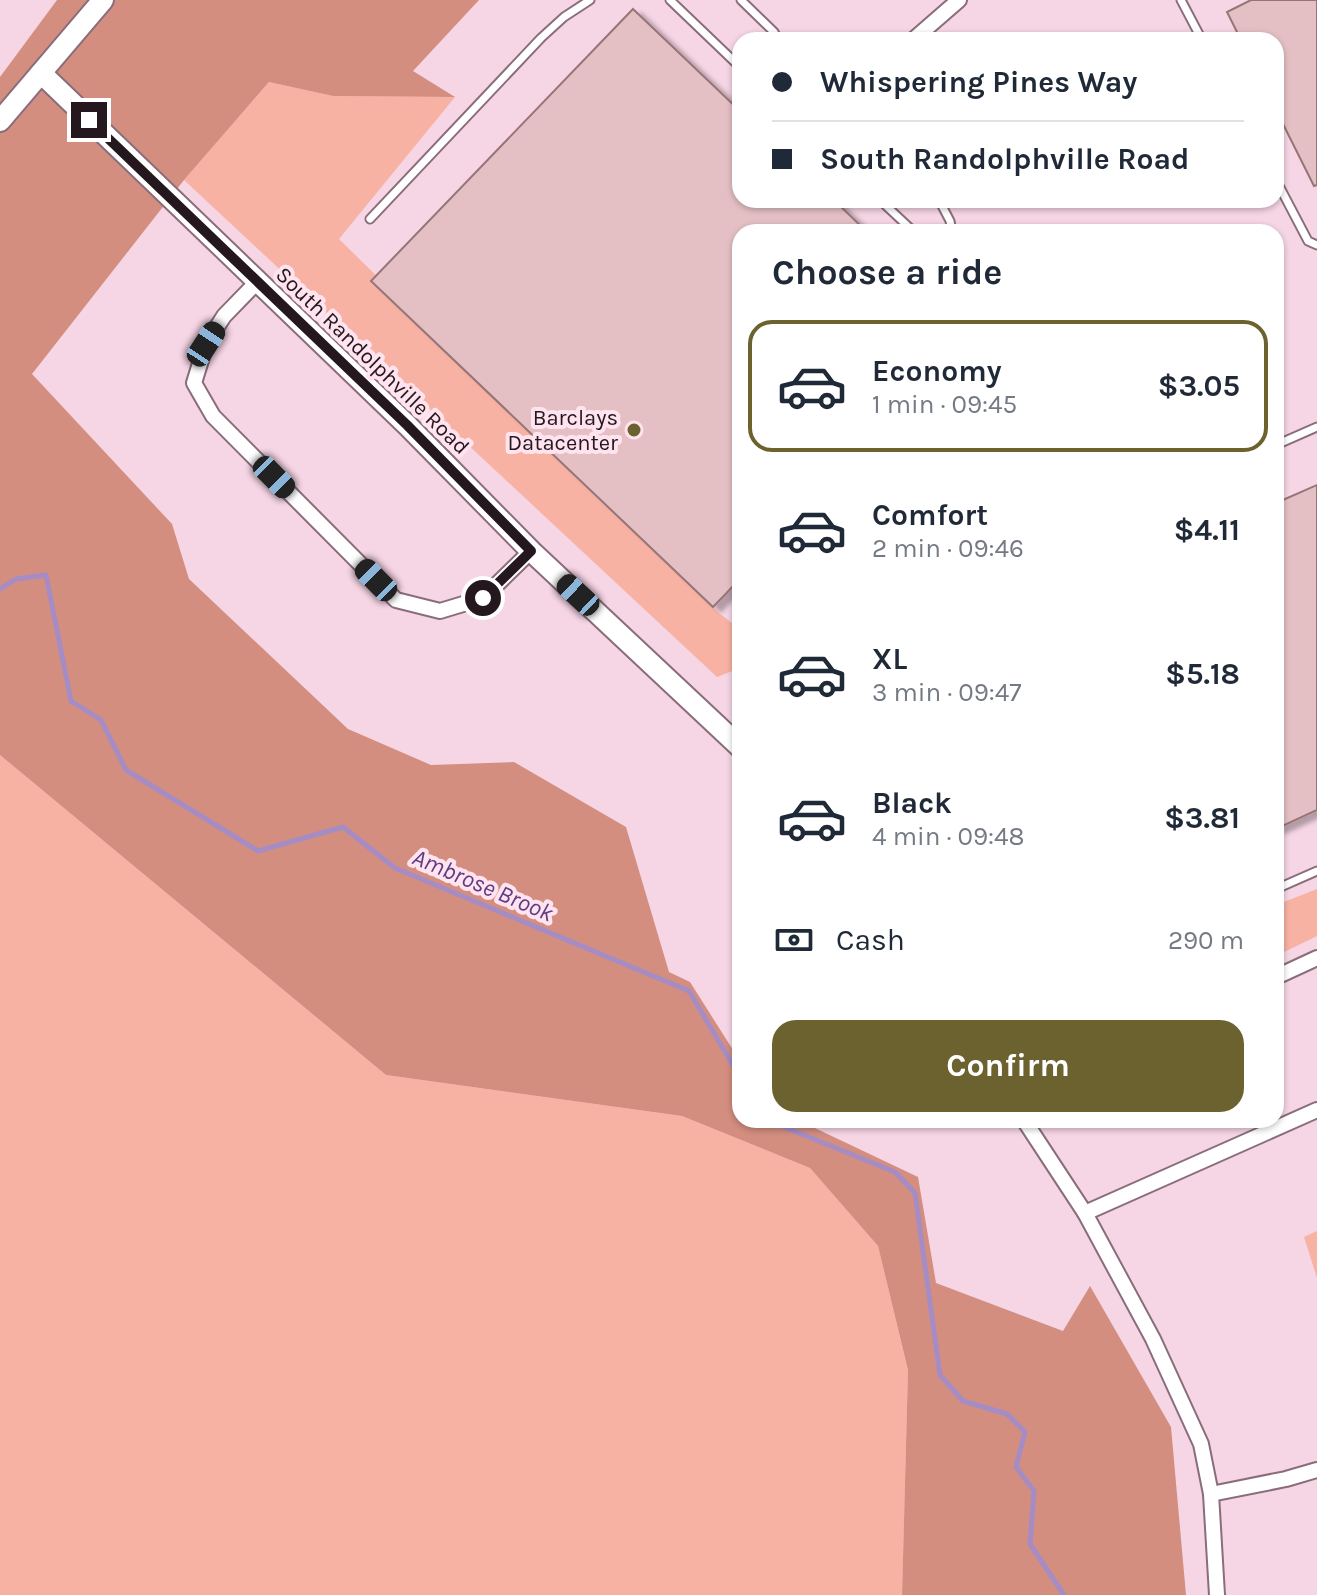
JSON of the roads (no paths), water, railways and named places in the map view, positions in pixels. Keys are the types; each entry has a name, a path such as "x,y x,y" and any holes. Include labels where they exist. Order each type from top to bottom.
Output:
{"street":[{"path":"0,121 103,0"},
{"path":"922,32 959,0"},
{"name":"South Randolphville Road","path":"41,73 407,425 531,551 732,739"},
{"path":"258,281 224,316 206,344 194,383 213,416 396,600 440,611 483,598 531,551"},
{"path":"1284,973 1317,958"},
{"path":"1284,1125 1317,1110"},
{"path":"1029,1128 1085,1213 1153,1339 1201,1444 1211,1494 1217,1595"},
{"path":"1085,1213 1276,1128"},
{"path":"1211,1494 1317,1470"}],"lane":[{"path":"370,219 541,38 564,17 590,0"},
{"path":"670,0 732,59"},
{"path":"741,0 774,32"},
{"path":"1181,0 1198,32"},
{"path":"1284,195 1308,241 1317,245"},
{"path":"888,208 906,224"},
{"path":"1284,441 1317,427"},
{"path":"1284,885 1317,871"}],"waterway":[{"name":"Ambrose Brook","path":"0,589 16,579 46,575 71,701 101,720 126,770 258,851 343,827 395,868 689,991 732,1064"},
{"name":"Ambrose Brook","path":"787,1128 895,1172 915,1193 940,1375 963,1401 1007,1414 1025,1432 1016,1467 1034,1491 1030,1544 1064,1595"}],"place":[{"name":"Barclays Datacenter","path":"634,430"}]}
